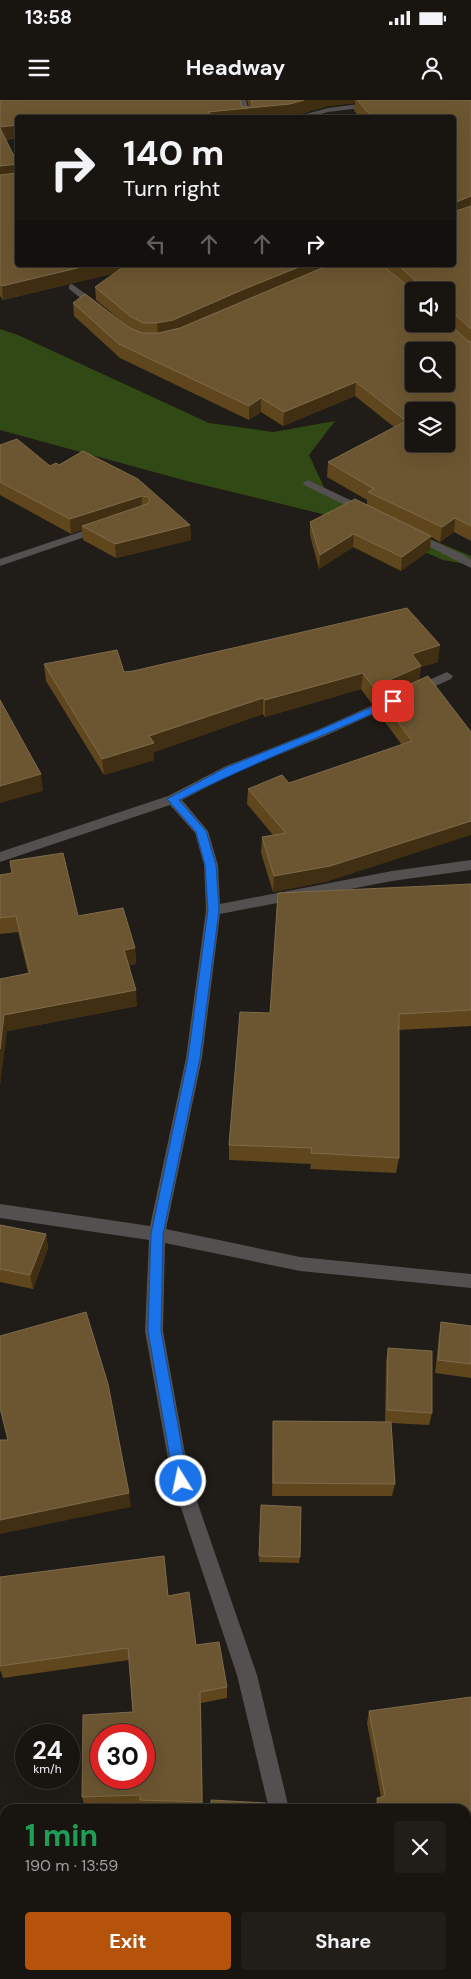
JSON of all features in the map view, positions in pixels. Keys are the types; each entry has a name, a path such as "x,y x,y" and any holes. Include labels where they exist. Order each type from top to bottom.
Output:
{"street":[{"path":"242,100 247,115"},
{"path":"307,115 328,110 411,100"},
{"path":"72,287 106,315"},
{"path":"308,483 380,518"},
{"path":"0,563 109,526"},
{"path":"397,527 460,557 471,565"},
{"path":"0,857 172,799 231,769 321,734 447,676"},
{"path":"172,799 201,831 210,865 213,910 194,1058 157,1234 154,1331 181,1481 247,1675 278,1804"},
{"path":"213,910 392,876 471,865"},
{"path":"0,1211 157,1234 300,1264 471,1281"}],"green space":[{"path":"0,329 18,335 209,423 273,432 335,421 309,455 328,496 471,556 471,565 443,560 359,523 187,481 0,430"}],"building":[{"path":"0,100 240,100 242,107 251,107 253,105 251,100 304,100 290,104 208,112 212,115 15,115 15,125 0,127"},
{"path":"357,100 471,100 471,196 456,202 456,115 370,115"},
{"path":"0,128 15,158 15,164 0,166"},
{"path":"15,173 15,267 82,267 2,286 0,284 0,175"},
{"path":"471,206 471,329 455,314 455,282 416,282 400,267 456,267 456,211"},
{"path":"123,267 299,267 173,320 157,323 143,323 130,316 95,287"},
{"path":"324,267 384,267 405,284 405,332 455,332 455,329 471,342 471,526 455,518 442,527 368,492 374,489 328,462 405,422 405,452 455,452 455,402 405,402 405,420 356,382 284,412 261,398 249,406 119,344 73,303 85,294 130,328 142,333 159,333 180,328"},
{"path":"17,439 50,466 56,463 59,465 83,451 138,479 190,525 115,544 82,526 147,504 150,501 148,497 142,496 70,519 0,482 0,445"},
{"path":"355,499 431,536 402,557 354,534 320,555 310,522"},
{"path":"407,608 440,645 412,654 421,666 373,687 363,673 265,700 263,698 149,736 154,743 102,759 44,664 117,650 124,672 133,671"},
{"path":"428,676 471,732 471,821 330,866 274,876 262,837 286,833 248,789 282,775 289,783 412,741 380,698"},
{"path":"0,700 41,774 0,786"},
{"path":"63,853 78,916 123,908 135,948 124,950 136,990 4,1015 0,1049 0,979 30,973 16,916 0,918 0,875 12,873 10,861"},
{"path":"471,884 471,1010 399,1014 399,1158 311,1153 312,1148 229,1145 240,1012 270,1013 278,893"},
{"path":"0,1225 46,1234 30,1275 0,1269"},
{"path":"86,1312 108,1384 129,1493 0,1520 0,1440 8,1440 0,1408 0,1336"},
{"path":"441,1322 471,1326 471,1364 438,1360"},
{"path":"388,1348 432,1351 432,1413 387,1410"},
{"path":"273,1421 391,1422 395,1484 273,1483"},
{"path":"261,1505 301,1507 300,1557 259,1556"},
{"path":"164,1556 168,1596 189,1592 196,1645 219,1642 227,1687 200,1692 202,1802 140,1800 140,1795 82,1797 83,1715 133,1712 128,1648 0,1666 0,1577"},
{"path":"471,1697 471,1804 378,1804 377,1798 385,1796 369,1711"},
{"path":"211,1800 266,1803 266,1804 211,1804"}],"route":[{"path":"181,1481 154,1331 157,1234 194,1058 213,910 210,865 201,831 172,799 231,769 321,734 393,701"}]}
